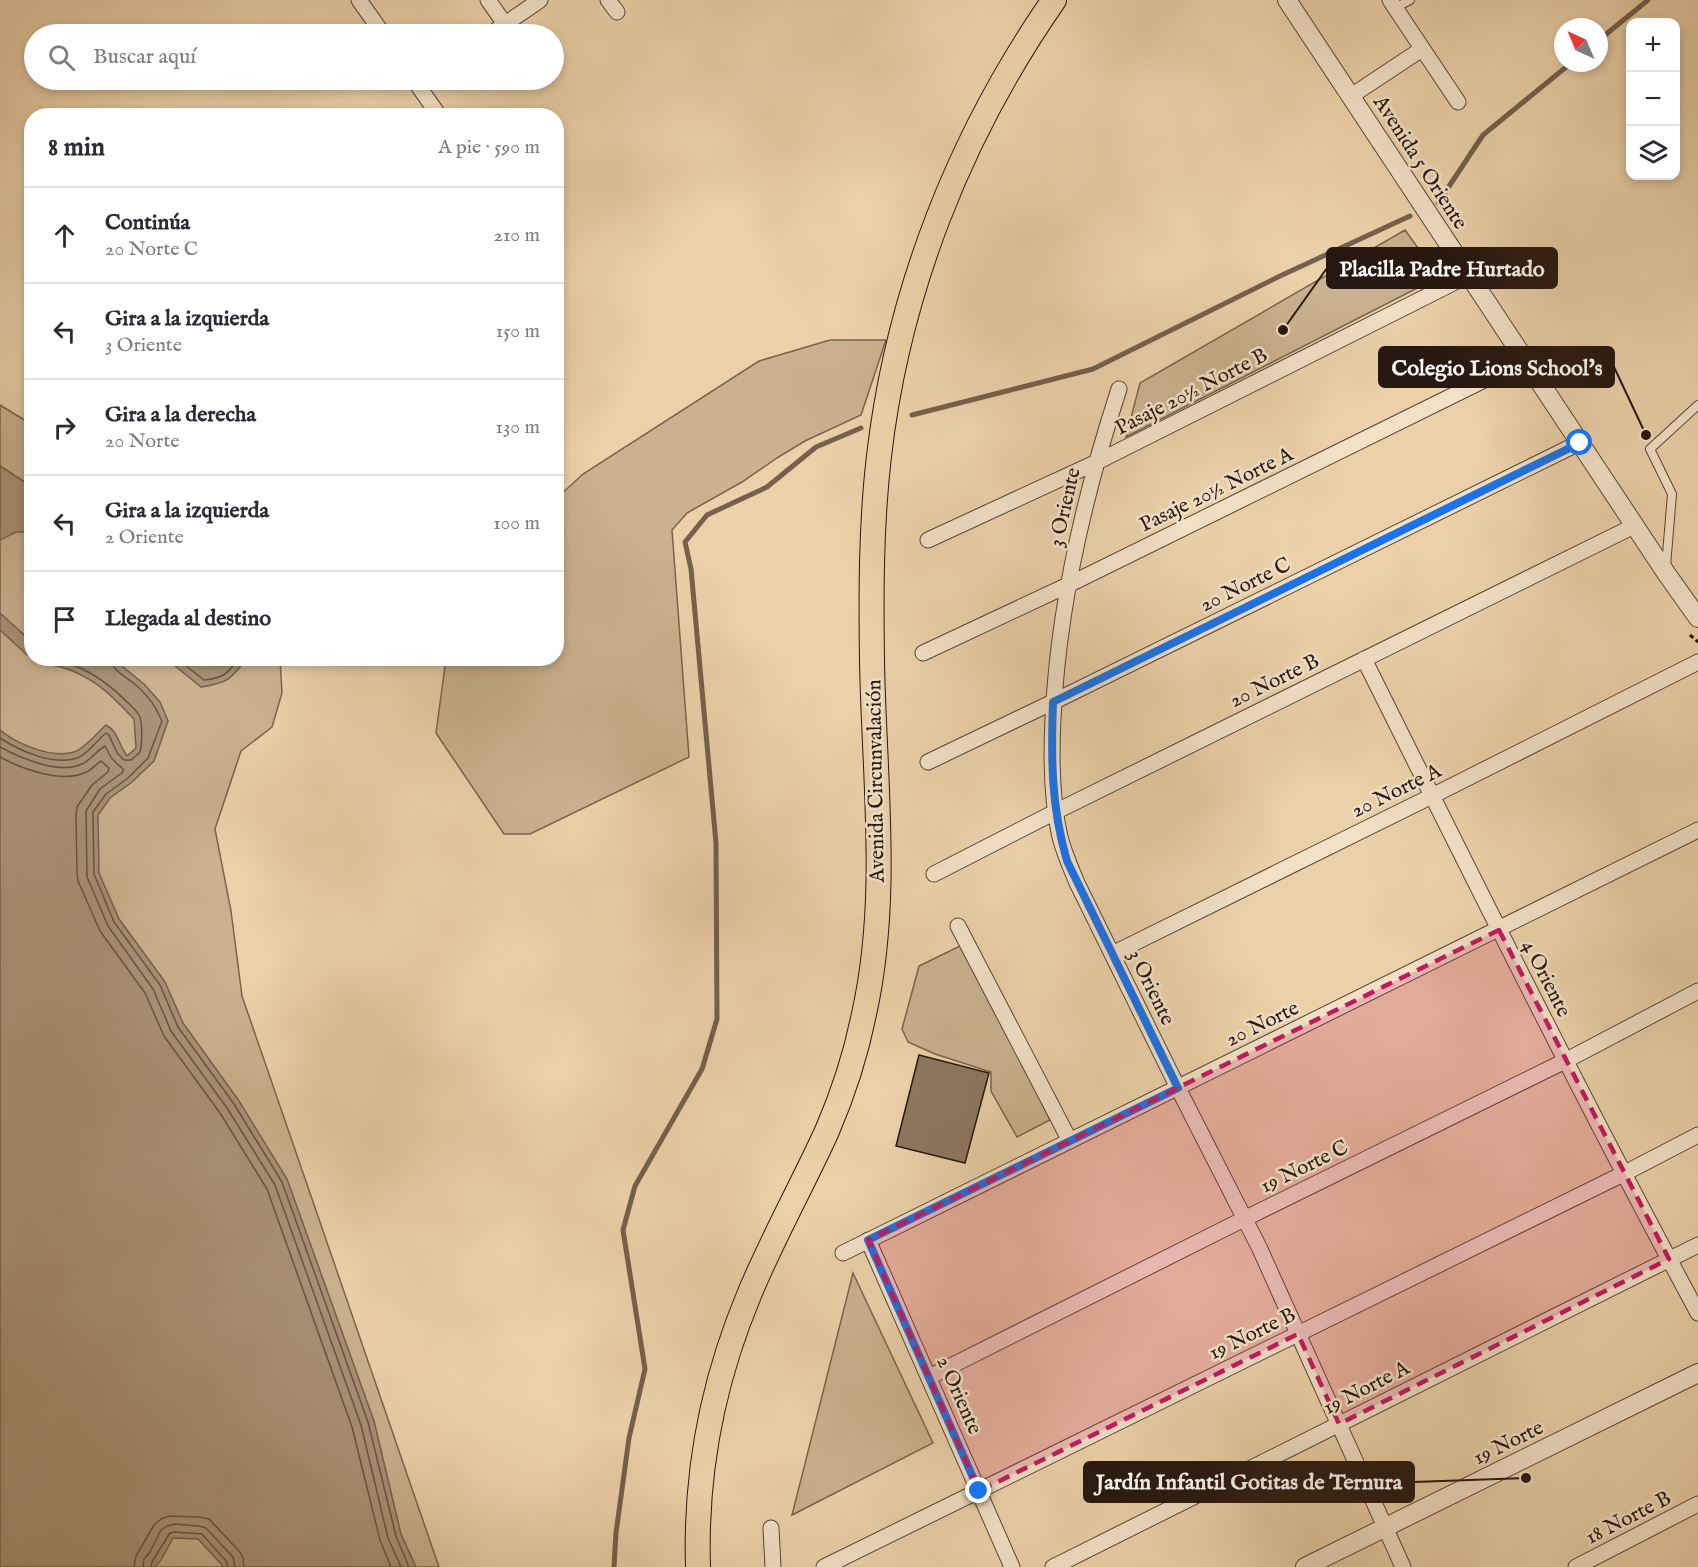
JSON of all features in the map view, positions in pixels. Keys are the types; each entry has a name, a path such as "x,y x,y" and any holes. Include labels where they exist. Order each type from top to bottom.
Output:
{"main road":[{"name":"Avenida Circunvalación","path":"698,1567 698,1521 703,1463 721,1371 751,1290 828,1129 857,1044 870,985 877,928 878,890 872,652 874,536 879,459 897,353 914,288 957,172 1012,64 1054,0"}],"street":[{"path":"359,0 376,24"},
{"path":"488,0 504,24"},
{"path":"514,24 540,0"},
{"name":"Avenida 5 Oriente","path":"1287,0 1665,573 1698,618"},
{"path":"1392,4 1458,102"},
{"path":"1351,96 1422,49"},
{"path":"424,90 435,108"},
{"name":"Pasaje 20½ Norte B","path":"928,540 1097,462 1469,275"},
{"name":"Pasaje 20½ Norte A","path":"923,653 1068,585 1525,360"},
{"name":"3 Oriente","path":"1119,389 1086,504 1061,628 1053,702 1052,753 1055,812 1060,837 1067,861 1244,1219 1403,1567"},
{"name":"20 Norte C","path":"928,762 1580,443"},
{"name":"20 Norte B","path":"934,874 1634,526"},
{"name":"4 Oriente","path":"1364,659 1564,1060 1698,1313"},
{"name":"20 Norte A","path":"1112,954 1698,662"},
{"name":"20 Norte","path":"843,1253 1698,831"},
{"path":"958,926 1070,1141"},
{"name":"19 Norte C","path":"929,1377 1698,991"},
{"name":"19 Norte B","path":"824,1567 1698,1135"},
{"name":"2 Oriente","path":"868,1240 1012,1567"},
{"name":"19 Norte A","path":"1053,1567 1698,1245"},
{"name":"19 Norte","path":"1305,1567 1698,1373"},
{"name":"18 Norte B","path":"1576,1567 1698,1504"},
{"path":"771,1528 773,1567"}],"lane":[{"path":"1392,4 1410,0"},
{"path":"1665,573 1672,494 1650,449 1698,405"}],"highlighted area":[{"path":"1499,930 1669,1259 1339,1424 1298,1334 979,1491 868,1240"}],"shaded area":[{"path":"1405,230 1439,277 1126,437 1140,383"},
{"path":"830,340 886,340 861,415 805,441 777,458 742,482 687,513 672,530 689,757 530,834 504,834 436,733 445,666 564,666 564,492 583,474 759,361"},
{"path":"0,405 24,420 24,666 280,666 282,693 272,727 241,751 215,829 231,911 242,996 439,1567 0,1567"},
{"path":"966,943 1050,1120 1017,1137 991,1091 991,1072 935,1054 908,1042 902,1029 919,966"},
{"path":"853,1273 933,1443 792,1515"}],"water":[{"path":"0,466 24,481 24,532 16,532 0,540"},
{"path":"0,613 24,635 24,652 0,630"},
{"path":"56,666 122,666 144,684 160,702 168,721 154,761 132,782 110,798 98,815 99,873 119,919 165,982 183,1023 239,1101 287,1179 374,1421 401,1534 416,1567 224,1567 198,1539 173,1538 155,1567 0,1567 0,730 35,749 65,754 82,748 106,725 116,735 127,756 136,748 134,719 105,690 80,674"},
{"path":"175,666 241,666 228,679 201,687"}],"building":[{"path":"919,1055 989,1073 965,1163 896,1146"}],"waterway":[{"path":"1608,33 1648,0"},
{"path":"1438,203 1483,135 1560,72"},
{"path":"912,415 1093,369 1280,276 1410,216"},
{"path":"614,1567 616,1533 629,1438 645,1369 623,1230 635,1186 702,1069 717,1019 716,843 691,569 685,542 707,515 767,487 816,447 861,428"}],"place":[{"name":"Placilla Padre Hurtado","path":"1283,330"},
{"name":"Colegio Lions School's","path":"1646,435"},
{"name":"Jardín Infantil Gotitas de Ternura","path":"1526,1478"}],"route":[{"path":"979,1491 868,1240 1178,1088 1067,861 1055,812 1052,780 1053,702 1580,443"}]}
